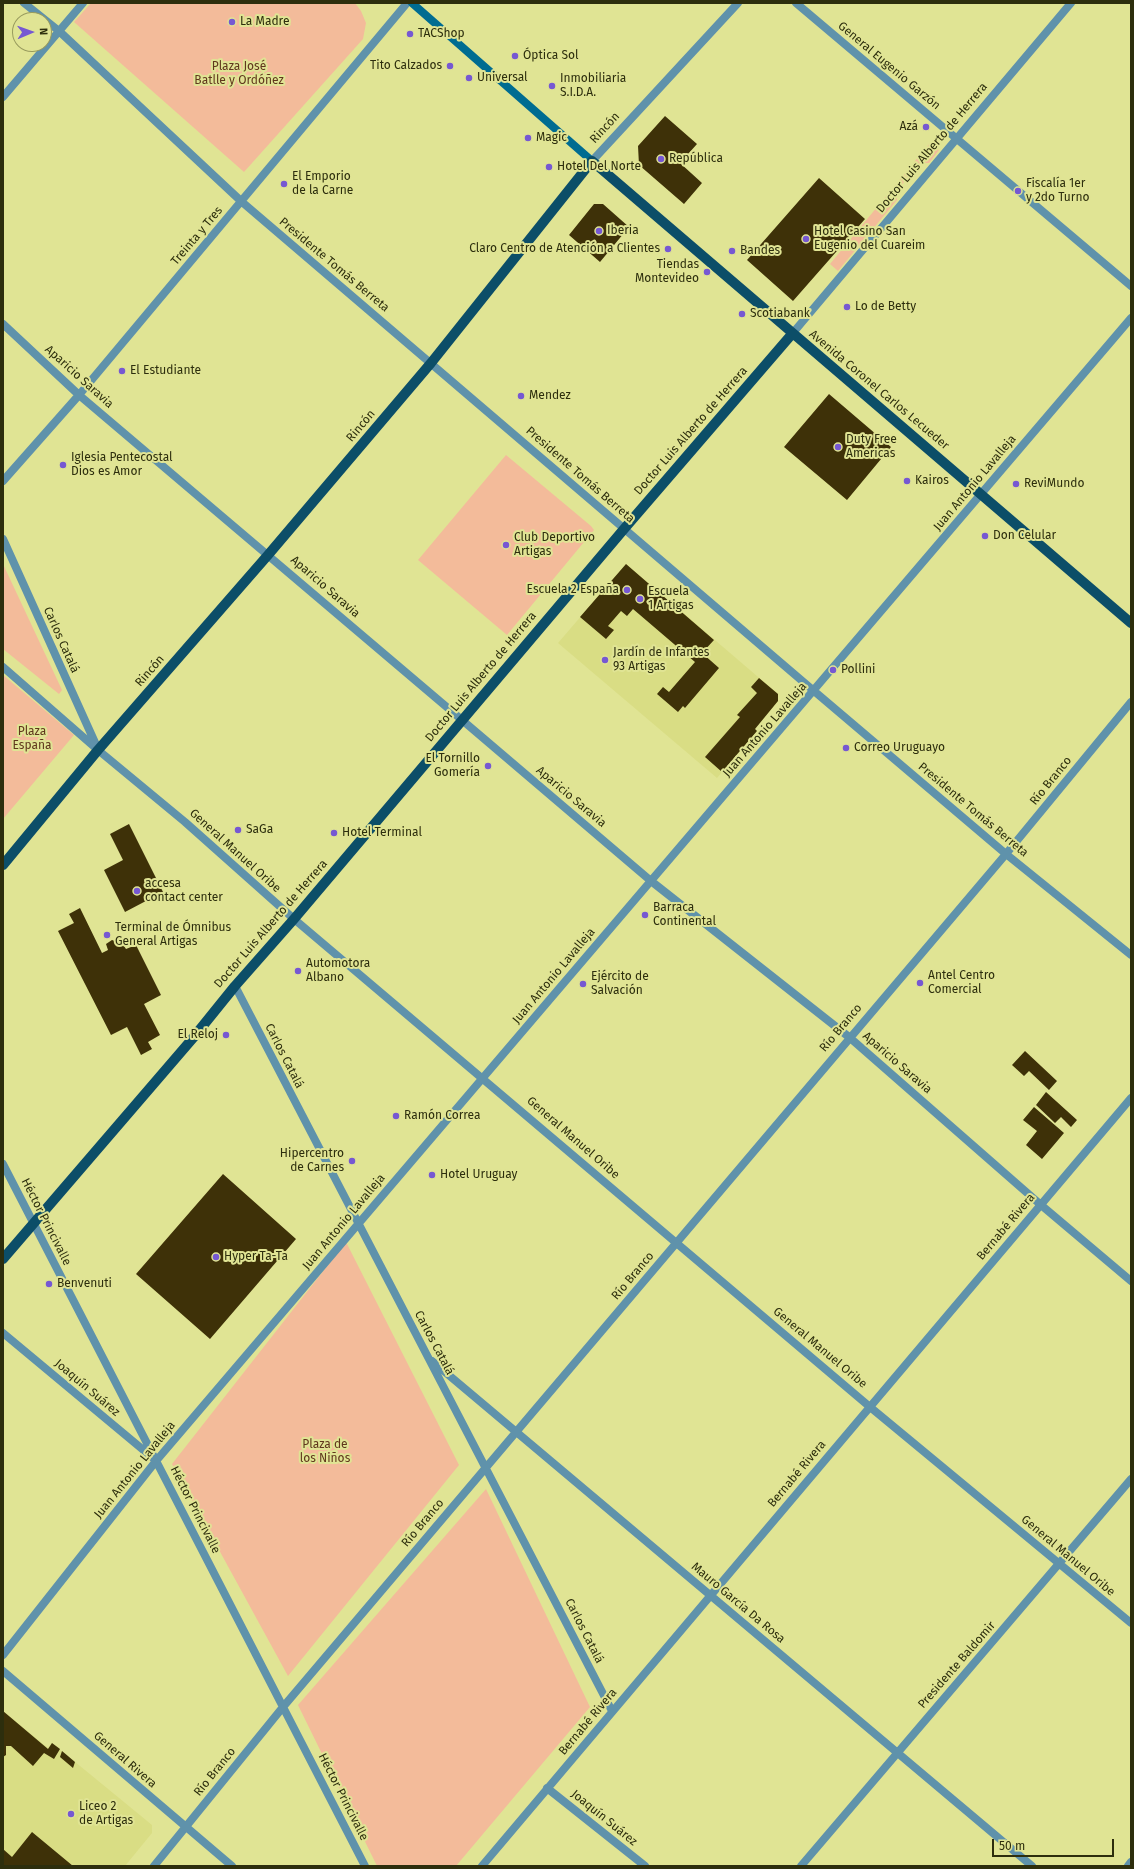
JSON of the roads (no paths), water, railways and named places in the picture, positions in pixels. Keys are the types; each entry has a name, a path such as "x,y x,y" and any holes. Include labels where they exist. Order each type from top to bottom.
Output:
{"main road":[{"name":"Avenida Coronel Carlos Lecueder","path":"412,3 792,334 981,494 1131,624"},
{"name":"Rincón","path":"3,865 98,750 268,555 431,364 592,161"},
{"name":"Doctor Luis Alberto de Herrera","path":"3,1259 193,1038 235,986 294,919 624,529 792,334"}],"street":[{"name":"Presidente Tomás Berreta","path":"24,3 59,31 242,202 1006,854 1131,955"},
{"path":"3,97 83,3"},
{"name":"Treinta y Tres","path":"3,481 79,395 407,3"},
{"name":"Rincón","path":"592,161 738,3"},
{"name":"General Eugenio Garzón","path":"796,3 1131,286"},
{"name":"Doctor Luis Alberto de Herrera","path":"792,334 1071,3"},
{"name":"Juan Antonio Lavalleja","path":"3,1655 156,1461 1131,318"},
{"name":"Aparicio Saravia","path":"3,324 79,395 651,881 849,1037 1041,1205 1131,1281"},
{"name":"Carlos Catalá","path":"3,539 98,750"},
{"name":"General Manuel Oribe","path":"3,667 98,750 185,822 294,919 870,1407 1131,1623"},
{"name":"Río Branco","path":"154,1866 283,1706 677,1243 849,1037 1006,854 1131,702"},
{"name":"Carlos Catalá","path":"235,986 612,1711"},
{"name":"Bernabé Rivera","path":"482,1866 1131,1098"},
{"name":"Héctor Princivalle","path":"3,1164 365,1866"},
{"name":"Joaquín Suárez","path":"3,1333 156,1461"},
{"name":"Mauro García Da Rosa","path":"428,1358 1032,1866"},
{"name":"Presidente Baldomir","path":"801,1866 1131,1479"},
{"name":"General Rivera","path":"3,1671 185,1828 232,1866"},
{"name":"Joaquín Suárez","path":"547,1788 645,1866"},
{"path":"1128,1866 1131,1862"}],"place":[{"name":"La Madre","path":"232,22"},
{"name":"TACShop","path":"410,34"},
{"name":"Óptica Sol","path":"515,56"},
{"name":"Tito Calzados","path":"450,66"},
{"name":"Universal","path":"469,78"},
{"name":"Inmobiliaria S.I.D.A.","path":"552,86"},
{"name":"Azá","path":"926,127"},
{"name":"Magic","path":"528,138"},
{"name":"República","path":"661,159"},
{"name":"Hotel Del Norte","path":"549,167"},
{"name":"El Emporio de la Carne","path":"284,184"},
{"name":"Fiscalía 1er y 2do Turno","path":"1018,191"},
{"name":"Iberia","path":"599,231"},
{"name":"Hotel Casino San Eugenio del Cuareim","path":"806,239"},
{"name":"Claro Centro de Atención a Clientes","path":"668,249"},
{"name":"Bandes","path":"732,251"},
{"name":"Tiendas Montevideo","path":"707,272"},
{"name":"Lo de Betty","path":"847,307"},
{"name":"Scotiabank","path":"742,314"},
{"name":"El Estudiante","path":"122,371"},
{"name":"Mendez","path":"521,396"},
{"name":"Duty Free Americas","path":"838,447"},
{"name":"Iglesia Pentecostal Dios es Amor","path":"63,465"},
{"name":"Kairos","path":"907,481"},
{"name":"ReviMundo","path":"1016,484"},
{"name":"Don Celular","path":"985,536"},
{"name":"Club Deportivo Artigas","path":"506,545"},
{"name":"Escuela 2 España","path":"627,590"},
{"name":"Escuela 1 Artigas","path":"640,599"},
{"name":"Jardín de Infantes 93 Artigas","path":"605,660"},
{"name":"Pollini","path":"833,670"},
{"name":"Correo Uruguayo","path":"846,748"},
{"name":"El Tornillo Gomería","path":"488,766"},
{"name":"SaGa","path":"238,830"},
{"name":"Hotel Terminal","path":"334,833"},
{"name":"accesa contact center","path":"137,891"},
{"name":"Barraca Continental","path":"645,915"},
{"name":"Terminal de Ómnibus General Artigas","path":"107,935"},
{"name":"Automotora Albano","path":"298,971"},
{"name":"Antel Centro Comercial","path":"920,983"},
{"name":"Ejército de Salvación","path":"583,984"},
{"name":"El Reloj","path":"226,1035"},
{"name":"Ramón Correa","path":"396,1116"},
{"name":"Hipercentro de Carnes","path":"352,1161"},
{"name":"Hotel Uruguay","path":"432,1175"},
{"name":"Hyper Ta-Ta","path":"216,1257"},
{"name":"Benvenuti","path":"49,1284"},
{"name":"Liceo 2 de Artigas","path":"71,1814"}],"park label":[{"name":"Plaza José Batlle y Ordóñez","path":"239,74"},
{"name":"Plaza España","path":"32,739"},
{"name":"Plaza de los Niños","path":"325,1452"}]}
